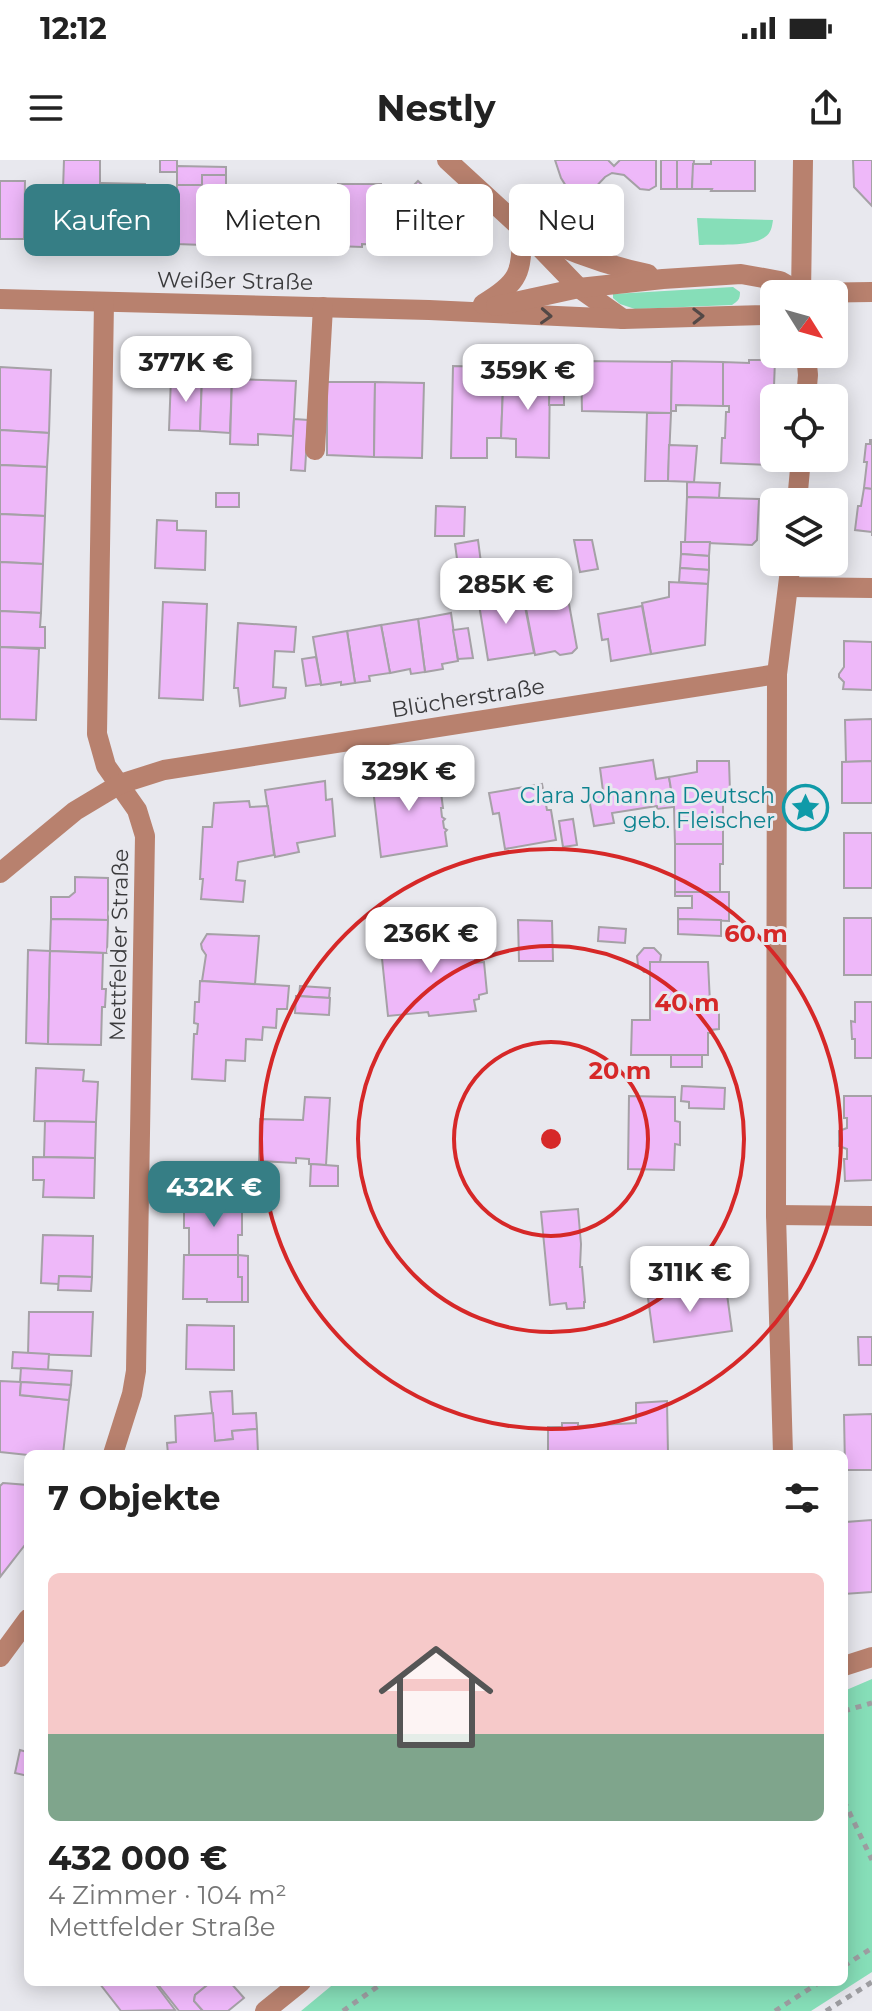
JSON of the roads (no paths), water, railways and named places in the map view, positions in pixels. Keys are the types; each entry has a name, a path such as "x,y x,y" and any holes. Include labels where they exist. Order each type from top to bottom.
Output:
{"street":[{"path":"447,160 509,217"},
{"path":"800,280 803,160"},
{"path":"469,312 509,287 520,269 521,256"},
{"path":"548,256 579,288 623,319"},
{"path":"583,256 615,268 668,278 741,274 774,280"},
{"name":"Weißer Straße","path":"469,312 579,288 668,278"},
{"path":"848,293 872,292"},
{"name":"Weißer Straße","path":"0,299 623,319 760,315"},
{"name":"Mettfelder Straße","path":"104,302 97,734 106,766 137,810 145,836 136,1371 114,1450"},
{"path":"315,450 323,307"},
{"path":"783,1450 776,1215 777,674 790,576"},
{"path":"789,587 872,588"},
{"name":"Blücherstraße","path":"0,873 75,811 120,784 164,770 777,674"},
{"path":"776,1215 872,1216"},
{"path":"0,1657 24,1624"},
{"path":"848,1665 872,1657"},
{"path":"265,2011 296,1986"}],"place":[{"name":"Clara Johanna Deutsch geb. Fleischer","path":"806,808"}]}
